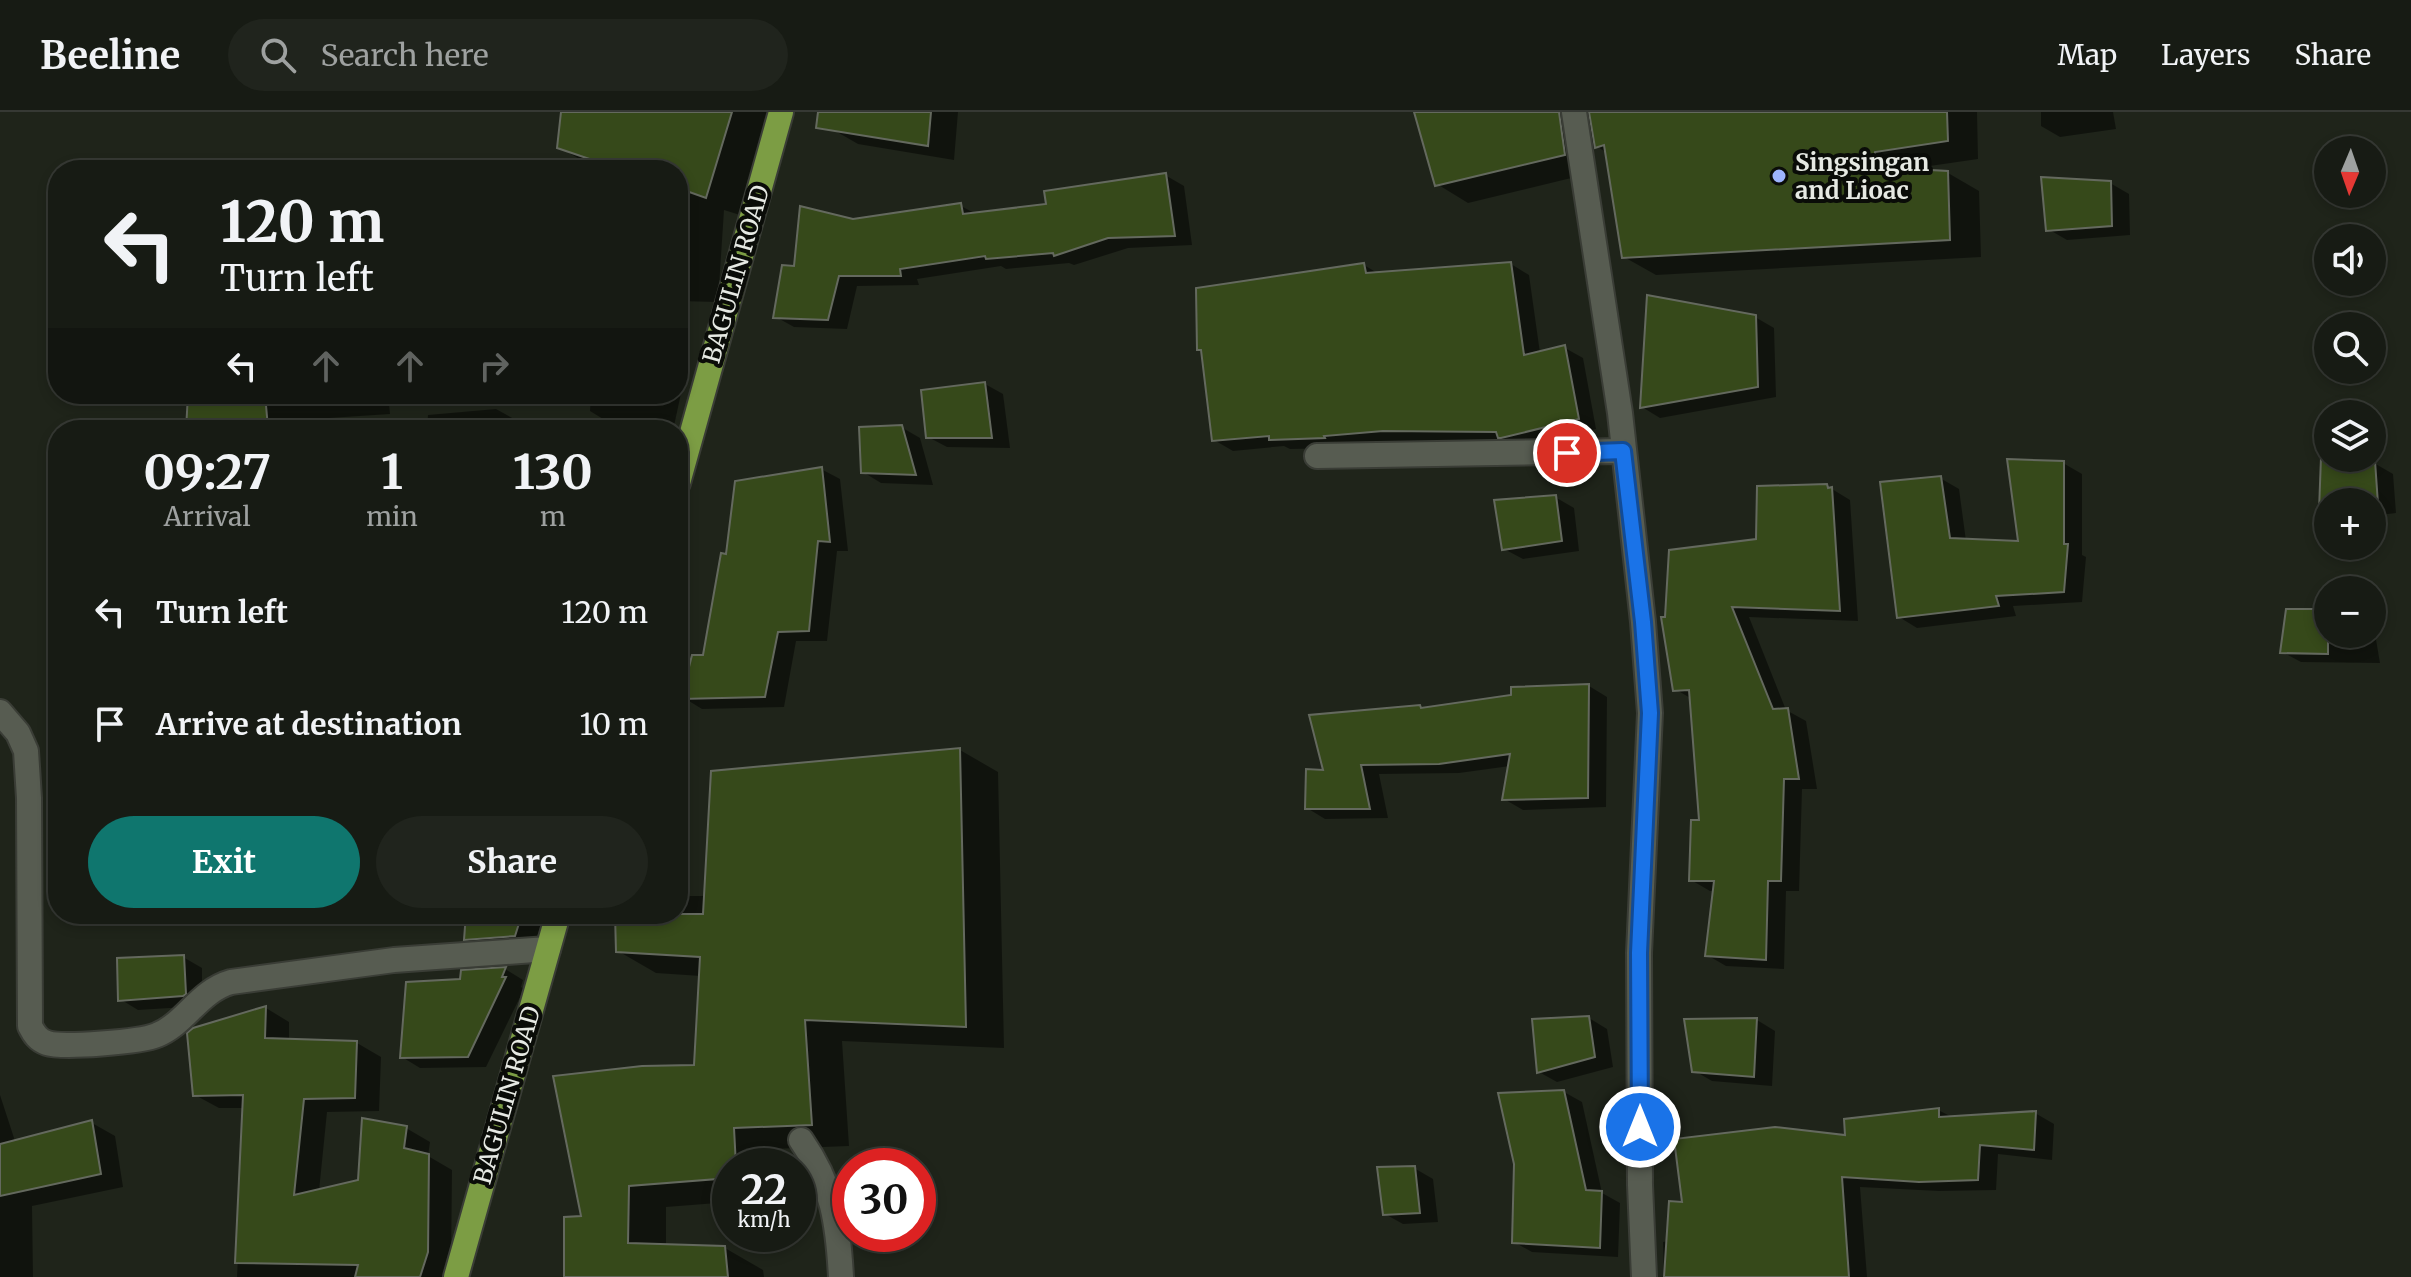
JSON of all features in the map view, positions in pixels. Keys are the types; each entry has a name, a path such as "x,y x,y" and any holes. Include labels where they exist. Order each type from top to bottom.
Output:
{"main road":[{"name":"BAGULIN ROAD","path":"688,447 781,112"},
{"name":"BAGULIN ROAD","path":"456,1277 555,924"}],"street":[{"path":"1574,112 1623,451 1650,713 1639,953 1640,1185 1644,1277"},
{"path":"1317,456 1623,451"},
{"path":"0,712 18,733 26,751 30,1026 39,1040 51,1044 94,1043 156,1036 218,985 231,982 394,960 548,949"},
{"path":"801,1140 818,1164 833,1200 841,1277"}],"building":[{"path":"561,112 732,112 706,198 688,192 688,160 592,160 557,148"},
{"path":"818,112 931,112 928,146 816,128"},
{"path":"1414,112 1559,112 1565,155 1435,186"},
{"name":"Singsingan and Lioac","path":"1589,112 1947,112 1948,141 1875,152 1876,167 1948,171 1950,240 1622,258 1604,145 1595,148"},
{"path":"1166,173 1175,236 1108,238 1054,256 1053,253 986,259 985,256 900,269 901,276 839,276 828,320 773,318 782,265 794,266 800,206 853,219 961,203 963,214 1046,204 1044,191"},
{"path":"2041,177 2111,181 2112,226 2046,231"},
{"path":"1511,262 1524,355 1565,345 1579,419 1501,438 1496,432 1383,431 1325,438 1269,440 1269,436 1212,441 1201,350 1197,350 1196,288 1364,263 1366,273"},
{"path":"1647,295 1756,315 1758,387 1640,408"},
{"path":"985,382 992,438 926,438 921,390"},
{"path":"187,404 266,404 267,420 187,420"},
{"path":"902,425 916,475 861,473 859,427"},
{"path":"2007,459 2064,461 2064,544 2068,544 2064,592 1996,596 1999,606 1897,618 1880,482 1941,476 1950,538 2018,541"},
{"path":"822,467 830,542 818,541 809,631 778,632 765,697 688,699 688,671 692,655 703,655 721,553 726,554 735,481"},
{"path":"2320,472 2376,472 2377,488 2320,488"},
{"path":"1827,484 1828,488 1832,487 1840,611 1732,607 1773,709 1788,708 1799,779 1784,779 1781,881 1768,881 1766,960 1705,956 1714,881 1689,881 1691,820 1699,820 1689,690 1673,691 1661,617 1665,617 1669,550 1756,539 1757,486"},
{"path":"1556,495 1562,541 1502,550 1494,500"},
{"path":"2286,609 2314,609 2314,648 2328,648 2328,654 2280,653"},
{"path":"1589,684 1588,798 1502,800 1510,754 1439,764 1361,765 1370,809 1305,809 1306,769 1323,770 1309,715 1420,705 1421,708 1511,695 1511,687"},
{"path":"960,748 966,1027 805,1020 812,1125 734,1128 735,1148 712,1148 712,1179 629,1186 628,1243 712,1246 712,1252 726,1252 728,1277 564,1277 564,1217 581,1216 553,1076 642,1066 694,1065 700,957 616,952 615,924 688,924 688,914 703,914 711,771"},
{"path":"465,924 519,924 515,936 464,940"},
{"path":"184,955 186,994 118,1001 117,958"},
{"path":"506,967 502,977 506,977 468,1057 400,1058 406,982 460,979 461,970"},
{"path":"266,1006 265,1038 357,1041 355,1098 304,1099 294,1195 358,1180 362,1118 407,1126 404,1148 429,1154 428,1252 420,1277 355,1277 358,1265 235,1263 243,1095 193,1096 187,1033 193,1028"},
{"path":"1589,1016 1595,1057 1537,1073 1532,1019"},
{"path":"1757,1018 1754,1077 1692,1072 1684,1019"},
{"path":"1564,1090 1586,1190 1602,1191 1600,1248 1512,1243 1514,1164 1498,1093"},
{"path":"1939,1108 1939,1117 2036,1111 2034,1150 1980,1145 1978,1180 1919,1182 1842,1177 1849,1277 1664,1277 1669,1201 1682,1202 1674,1139 1775,1127 1845,1135 1844,1119"},
{"path":"92,1120 101,1174 0,1196 0,1144"},
{"path":"1415,1166 1420,1213 1383,1215 1377,1167"}],"place":[{"name":"Singsingan and Lioac","path":"1779,176"}],"route":[{"path":"1567,453 1623,451 1643,622 1650,713 1639,953 1640,1127"}]}
